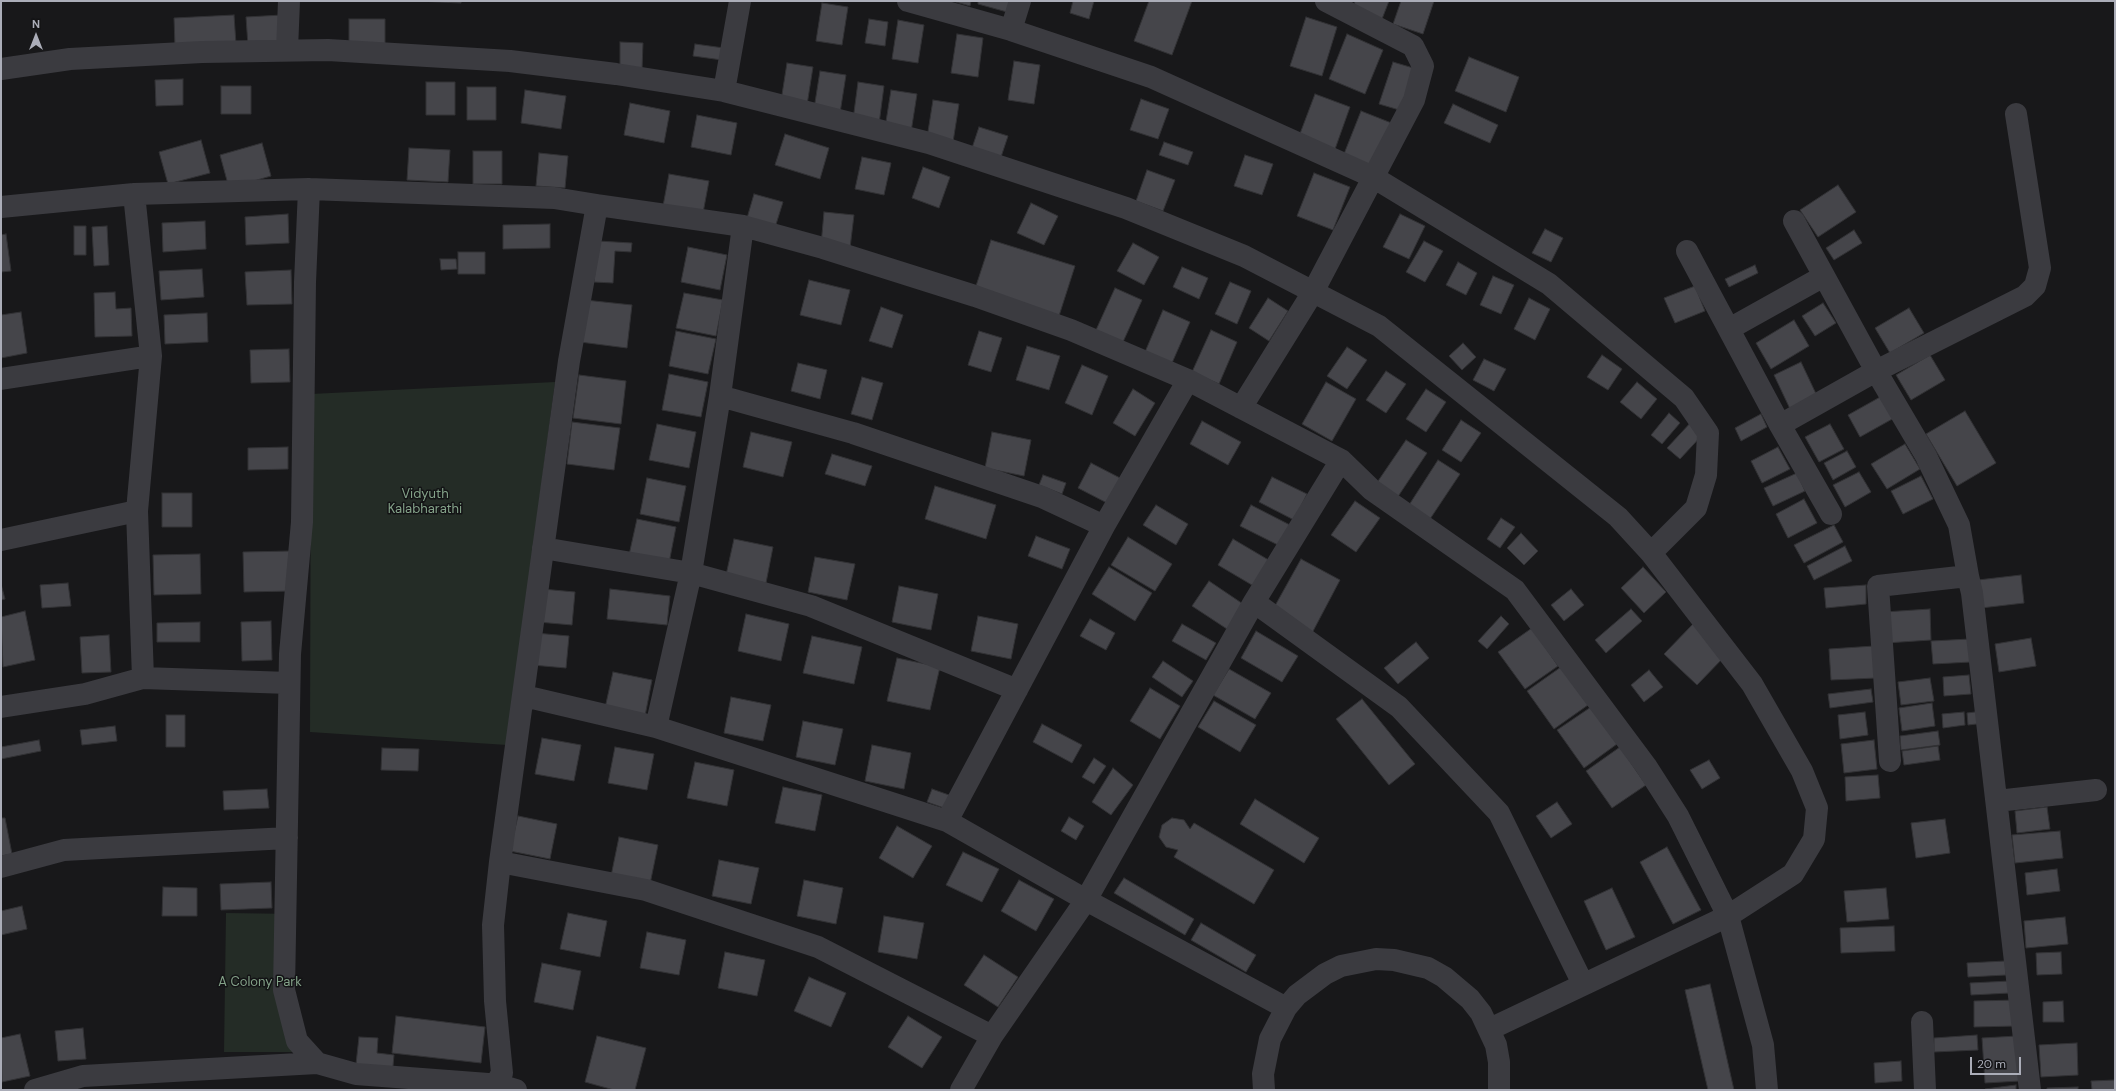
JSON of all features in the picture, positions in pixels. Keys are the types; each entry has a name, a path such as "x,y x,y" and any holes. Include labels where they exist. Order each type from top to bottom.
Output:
{"street":[{"path":"287,50 289,1"},
{"path":"724,92 740,1"},
{"path":"908,1 1011,30 1151,77 1373,177 1549,284 1684,398 1708,433 1706,475 1696,508 1651,553"},
{"path":"1011,30 1020,1"},
{"path":"1241,408 1313,292 1414,100 1422,66 1412,46 1326,1"},
{"path":"1,69 70,59 287,50 328,50 510,61 616,74 724,92 929,143 1126,208 1244,256 1379,326 1618,518 1651,553 1752,684 1802,771 1817,808 1814,839 1793,874 1728,916 1490,1029"},
{"path":"1780,424 1876,371 2026,296 2035,286 2040,268 2016,114"},
{"path":"310,189 305,282 302,522 290,654 289,683 284,990 297,1041 317,1063 356,1082 506,1087 502,1073 495,1001 493,925 500,862 569,361 596,205"},
{"path":"1,207 134,194 310,189 554,198 742,226 823,248 975,296 1071,330 1188,380 1341,460 1372,490 1515,590 1646,766 1678,816 1728,916 1763,1045 1767,1090"},
{"path":"134,194 151,356 137,511 143,678"},
{"path":"1794,221 1876,371 1926,456 1959,525 1972,593 2030,1090"},
{"path":"656,727 690,573 720,396 742,226"},
{"path":"1687,251 1780,424 1831,514"},
{"path":"1729,329 1824,276"},
{"path":"1,379 151,356"},
{"path":"947,821 1104,526 1188,380"},
{"path":"720,396 853,433 1035,494 1104,526"},
{"path":"961,1090 992,1036 1086,900 1254,602 1341,460"},
{"path":"1,540 137,511"},
{"path":"543,548 690,573 811,606 1017,690"},
{"path":"1890,761 1878,586 1968,576"},
{"path":"1254,602 1399,707 1499,813 1583,984"},
{"path":"1,707 85,694 143,678 289,683"},
{"path":"524,696 656,727 947,821 1086,900 1286,1008"},
{"path":"1997,800 2096,790"},
{"path":"1,867 64,850 287,838"},
{"path":"500,862 646,890 818,947 992,1036"},
{"path":"1264,1090 1263,1074 1270,1039 1286,1008 1310,983 1341,966 1370,960 1394,960 1428,968 1444,977 1470,999 1490,1029 1499,1062 1499,1090"},
{"path":"1922,1022 1925,1090"},
{"path":"35,1090 83,1076 317,1063"}],"green space":[{"name":"Vidyuth Kalabharathi","path":"555,382 507,745 310,732 311,394"},
{"name":"A Colony Park","path":"226,913 295,914 294,1052 224,1052"}],"building":[{"path":"417,1 461,1 461,3"},
{"path":"952,1 971,1 970,6"},
{"path":"978,1 1010,1 1007,12 978,4"},
{"path":"1073,1 1094,1 1089,19 1070,13"},
{"path":"1149,1 1192,1 1172,55 1134,41"},
{"path":"1355,1 1389,1 1382,19 1353,9"},
{"path":"1401,1 1434,1 1423,34 1393,24"},
{"path":"822,3 848,7 842,45 816,41"},
{"path":"234,15 236,44 175,47 174,18"},
{"path":"282,15 284,43 248,46 246,17"},
{"path":"1306,17 1337,27 1322,76 1290,66"},
{"path":"349,19 385,19 385,44 349,43"},
{"path":"869,19 888,22 885,46 865,43"},
{"path":"898,20 924,25 918,63 892,59"},
{"path":"957,34 983,38 978,77 951,73"},
{"path":"1347,34 1383,50 1365,94 1329,79"},
{"path":"620,42 643,43 642,70 620,69"},
{"path":"695,44 724,48 722,60 693,56"},
{"path":"1469,57 1519,77 1506,112 1455,91"},
{"path":"1014,61 1040,65 1034,104 1008,100"},
{"path":"1393,62 1420,70 1406,112 1379,104"},
{"path":"787,63 813,67 807,105 781,101"},
{"path":"820,71 846,75 840,113 814,109"},
{"path":"183,79 183,105 156,106 155,80"},
{"path":"426,82 455,82 455,115 426,115"},
{"path":"858,82 884,86 879,124 853,120"},
{"path":"221,86 251,86 251,114 221,114"},
{"path":"467,87 496,87 496,120 467,120"},
{"path":"525,90 566,96 561,129 521,123"},
{"path":"891,90 917,94 911,132 885,128"},
{"path":"1315,94 1350,107 1334,152 1298,139"},
{"path":"1141,99 1169,109 1158,139 1130,130"},
{"path":"933,100 959,104 953,142 927,138"},
{"path":"630,103 670,111 664,143 624,135"},
{"path":"1453,104 1498,125 1490,143 1444,123"},
{"path":"1361,111 1394,124 1375,172 1342,159"},
{"path":"697,115 737,123 731,155 691,147"},
{"path":"979,127 1008,136 1000,160 971,151"},
{"path":"785,134 829,148 820,179 775,165"},
{"path":"201,140 210,173 168,184 159,152"},
{"path":"1164,142 1193,152 1188,165 1159,155"},
{"path":"262,143 271,176 229,188 220,155"},
{"path":"409,148 450,150 448,182 407,180"},
{"path":"473,151 502,151 502,184 473,184"},
{"path":"539,153 568,156 565,188 536,186"},
{"path":"1245,155 1273,164 1262,195 1234,186"},
{"path":"862,157 891,163 884,195 855,189"},
{"path":"923,167 950,177 939,208 912,198"},
{"path":"1147,170 1175,180 1163,211 1136,201"},
{"path":"1314,173 1350,187 1333,230 1297,216"},
{"path":"669,174 709,181 703,213 663,206"},
{"path":"1838,185 1856,212 1818,237 1800,210"},
{"path":"754,194 783,202 773,234 745,225"},
{"path":"1031,203 1058,216 1044,245 1017,233"},
{"path":"824,212 854,215 850,248 821,245"},
{"path":"288,214 289,243 246,245 245,217"},
{"path":"1400,214 1425,226 1409,259 1383,247"},
{"path":"205,221 206,249 163,252 162,223"},
{"path":"550,224 550,248 503,249 503,225"},
{"path":"74,226 86,226 86,255 74,255"},
{"path":"107,226 109,265 94,266 92,227"},
{"path":"1545,229 1563,238 1551,262 1532,253"},
{"path":"1854,230 1862,243 1834,260 1826,248"},
{"path":"6,234 11,271 1,272 1,235"},
{"path":"991,240 1075,266 1058,319 974,292"},
{"path":"598,241 632,243 631,252 615,251 613,283 594,282"},
{"path":"1424,241 1443,251 1425,282 1406,272"},
{"path":"1133,243 1159,257 1144,285 1117,271"},
{"path":"688,247 727,255 720,290 681,282"},
{"path":"458,252 485,252 485,274 458,274"},
{"path":"440,259 456,259 457,269 441,270"},
{"path":"1458,262 1477,273 1466,295 1446,285"},
{"path":"1755,265 1758,273 1729,287 1725,279"},
{"path":"1182,267 1208,278 1199,299 1173,287"},
{"path":"202,269 204,297 161,300 159,271"},
{"path":"291,270 292,304 247,305 245,272"},
{"path":"1493,276 1514,285 1501,314 1480,305"},
{"path":"809,280 850,290 841,325 800,315"},
{"path":"1230,282 1251,291 1237,324 1215,314"},
{"path":"1695,286 1705,311 1675,323 1664,298"},
{"path":"1115,288 1142,300 1123,342 1096,330"},
{"path":"115,292 116,309 131,308 132,336 95,337 94,293"},
{"path":"684,293 723,300 716,336 676,328"},
{"path":"1268,298 1288,311 1269,341 1249,328"},
{"path":"1529,298 1550,309 1535,340 1514,329"},
{"path":"585,300 632,305 627,348 580,342"},
{"path":"1823,303 1836,323 1815,336 1802,316"},
{"path":"881,307 903,315 892,348 869,341"},
{"path":"1909,308 1924,333 1890,353 1875,328"},
{"path":"1163,310 1190,322 1172,363 1145,352"},
{"path":"21,312 27,353 1,358 1,315"},
{"path":"207,313 208,342 165,344 164,315"},
{"path":"1794,320 1809,346 1771,369 1756,343"},
{"path":"1211,330 1237,342 1219,384 1192,372"},
{"path":"676,331 716,339 708,374 669,366"},
{"path":"979,331 1002,338 991,372 968,365"},
{"path":"1463,343 1476,357 1462,370 1449,356"},
{"path":"1027,346 1060,356 1049,390 1016,380"},
{"path":"1347,347 1367,360 1347,389 1327,376"},
{"path":"289,349 290,382 251,383 250,350"},
{"path":"1602,355 1622,369 1608,390 1587,377"},
{"path":"1930,355 1945,380 1911,400 1896,375"},
{"path":"1484,359 1506,369 1494,391 1473,380"},
{"path":"1801,362 1818,398 1791,411 1774,375"},
{"path":"798,363 827,370 820,399 791,391"},
{"path":"1082,365 1108,376 1092,415 1065,403"},
{"path":"1386,371 1406,384 1386,413 1366,400"},
{"path":"669,374 708,382 701,417 662,410"},
{"path":"579,375 626,381 621,424 573,418"},
{"path":"862,377 883,383 872,420 851,414"},
{"path":"1326,382 1356,399 1332,441 1302,424"},
{"path":"1637,382 1657,399 1641,419 1620,402"},
{"path":"1133,389 1155,403 1135,436 1113,423"},
{"path":"1426,389 1446,402 1426,432 1406,419"},
{"path":"1882,396 1894,418 1860,437 1848,415"},
{"path":"1965,411 1996,463 1957,486 1926,434"},
{"path":"1669,413 1680,423 1662,444 1651,435"},
{"path":"1761,414 1767,427 1741,441 1735,428"},
{"path":"1461,420 1481,433 1461,462 1442,450"},
{"path":"1693,420 1706,431 1680,459 1667,448"},
{"path":"1202,421 1241,442 1228,465 1190,444"},
{"path":"572,422 620,428 614,470 567,464"},
{"path":"657,424 696,432 689,468 649,460"},
{"path":"1830,424 1844,449 1819,462 1805,437"},
{"path":"751,432 792,442 783,477 743,467"},
{"path":"992,432 1031,440 1024,476 985,468"},
{"path":"1406,440 1427,453 1397,498 1376,484"},
{"path":"1905,444 1920,469 1887,489 1871,464"},
{"path":"288,447 288,469 248,470 248,448"},
{"path":"1778,447 1790,469 1762,483 1751,461"},
{"path":"1847,451 1856,467 1833,480 1824,463"},
{"path":"832,454 872,466 865,486 825,474"},
{"path":"1438,460 1460,474 1430,519 1409,505"},
{"path":"1091,463 1122,479 1109,504 1078,488"},
{"path":"1859,472 1871,492 1845,507 1833,485"},
{"path":"1797,473 1805,491 1773,506 1764,488"},
{"path":"1043,475 1066,483 1062,494 1039,485"},
{"path":"1921,476 1933,499 1903,514 1891,491"},
{"path":"1272,477 1307,494 1294,520 1259,502"},
{"path":"647,478 686,486 679,522 640,514"},
{"path":"935,486 996,505 986,539 925,519"},
{"path":"162,493 192,493 192,527 162,527"},
{"path":"1804,499 1817,523 1788,538 1776,514"},
{"path":"1355,501 1380,518 1356,552 1331,535"},
{"path":"1156,505 1188,524 1176,545 1143,525"},
{"path":"1251,505 1290,525 1280,546 1240,526"},
{"path":"1501,518 1515,527 1500,548 1487,539"},
{"path":"637,519 676,527 669,563 629,555"},
{"path":"1834,525 1843,542 1804,563 1794,545"},
{"path":"1521,533 1538,551 1524,565 1507,548"},
{"path":"1036,536 1070,549 1062,569 1028,556"},
{"path":"1128,537 1172,564 1155,591 1111,565"},
{"path":"734,539 773,547 766,583 726,575"},
{"path":"1233,539 1272,562 1257,588 1218,565"},
{"path":"1845,546 1852,561 1814,580 1807,566"},
{"path":"291,551 292,591 244,592 243,552"},
{"path":"200,554 201,594 154,595 153,555"},
{"path":"815,557 855,564 847,600 808,592"},
{"path":"1301,559 1340,580 1311,635 1271,613"},
{"path":"1109,567 1152,593 1135,621 1092,594"},
{"path":"1643,567 1666,592 1644,613 1621,588"},
{"path":"2021,575 2024,603 1981,608 1978,580"},
{"path":"1209,581 1246,606 1230,631 1192,606"},
{"path":"68,583 71,606 42,608 40,585"},
{"path":"1,584 5,599 1,600"},
{"path":"1866,585 1866,604 1826,608 1824,588"},
{"path":"899,586 938,594 931,630 892,622"},
{"path":"542,589 575,592 572,625 538,622"},
{"path":"610,589 670,596 667,625 607,619"},
{"path":"1571,589 1584,605 1564,621 1551,605"},
{"path":"1631,609 1642,621 1606,653 1595,640"},
{"path":"1930,609 1931,640 1886,643 1884,612"},
{"path":"25,611 35,660 3,667 1,617"},
{"path":"746,614 789,624 781,661 738,651"},
{"path":"978,616 1018,624 1011,659 971,651"},
{"path":"1501,616 1509,624 1487,649 1478,641"},
{"path":"1090,619 1115,633 1106,650 1080,636"},
{"path":"271,621 272,660 242,661 241,622"},
{"path":"200,622 200,642 157,642 157,623"},
{"path":"1182,624 1216,643 1206,660 1172,641"},
{"path":"1693,624 1726,655 1697,685 1664,654"},
{"path":"1532,628 1558,666 1525,689 1498,652"},
{"path":"1256,631 1298,656 1282,682 1241,658"},
{"path":"535,633 569,636 566,668 532,665"},
{"path":"109,635 111,672 82,673 80,637"},
{"path":"812,636 862,647 854,684 803,673"},
{"path":"2031,638 2036,666 1999,672 1995,644"},
{"path":"1970,639 1971,662 1933,664 1931,641"},
{"path":"1416,642 1429,658 1398,684 1384,668"},
{"path":"1874,646 1876,678 1831,680 1829,649"},
{"path":"897,658 940,667 930,710 887,701"},
{"path":"1163,661 1193,681 1182,697 1152,677"},
{"path":"1561,667 1588,705 1554,729 1527,691"},
{"path":"1229,669 1271,693 1255,719 1213,695"},
{"path":"1649,670 1663,687 1644,702 1631,685"},
{"path":"613,672 652,680 645,716 605,708"},
{"path":"1969,675 1971,694 1944,696 1943,677"},
{"path":"1930,678 1934,701 1901,705 1898,682"},
{"path":"1150,688 1180,706 1160,739 1130,721"},
{"path":"1871,689 1873,702 1830,708 1828,694"},
{"path":"731,697 771,705 763,741 724,733"},
{"path":"1362,699 1415,764 1389,785 1336,719"},
{"path":"1214,701 1256,725 1240,752 1198,727"},
{"path":"1932,703 1935,726 1902,731 1899,708"},
{"path":"1591,707 1617,744 1584,768 1557,730"},
{"path":"1983,711 1985,723 1968,725 1967,713"},
{"path":"1865,712 1868,735 1840,739 1838,715"},
{"path":"1964,712 1965,725 1943,728 1942,714"},
{"path":"166,715 185,715 185,747 166,747"},
{"path":"803,721 843,729 835,765 796,757"},
{"path":"1042,724 1082,745 1072,763 1033,742"},
{"path":"115,726 117,741 82,745 80,730"},
{"path":"1938,731 1940,745 1901,750 1900,736"},
{"path":"542,738 581,745 574,781 535,774"},
{"path":"39,740 41,751 1,759 1,747"},
{"path":"1874,740 1877,769 1844,773 1841,744"},
{"path":"872,745 911,753 904,789 865,781"},
{"path":"1938,746 1940,760 1904,765 1902,751"},
{"path":"615,747 654,754 647,790 608,783"},
{"path":"1620,747 1646,785 1612,808 1586,771"},
{"path":"382,748 419,749 418,771 381,770"},
{"path":"1094,758 1106,766 1094,784 1082,777"},
{"path":"1709,760 1720,778 1702,789 1690,770"},
{"path":"695,762 734,770 727,806 687,798"},
{"path":"1113,768 1133,785 1111,815 1092,802"},
{"path":"1878,775 1880,798 1846,801 1845,777"},
{"path":"783,787 822,795 815,831 775,823"},
{"path":"267,789 269,808 224,810 223,791"},
{"path":"932,789 949,795 944,808 927,802"},
{"path":"1255,799 1319,838 1304,863 1240,824"},
{"path":"1557,802 1572,824 1551,838 1536,816"},
{"path":"2047,807 2050,829 2017,833 2015,811"},
{"path":"518,816 557,824 550,859 510,851"},
{"path":"1069,817 1084,826 1076,840 1061,831"},
{"path":"1,818 5,818 12,854 1,856"},
{"path":"1172,818 1184,820 1190,829 1194,823 1274,870 1254,904 1174,857 1178,850 1166,847 1159,837 1162,825"},
{"path":"1945,819 1950,853 1916,858 1911,823"},
{"path":"897,826 932,846 913,878 879,858"},
{"path":"2060,831 2063,858 2015,863 2012,835"},
{"path":"619,837 658,845 649,889 610,881"},
{"path":"1667,847 1701,910 1673,924 1640,862"},
{"path":"963,852 999,869 982,902 946,885"},
{"path":"719,860 759,868 751,904 712,896"},
{"path":"2057,869 2060,891 2027,895 2025,873"},
{"path":"1124,878 1194,919 1185,935 1114,893"},
{"path":"804,880 843,888 836,924 797,916"},
{"path":"1019,880 1054,899 1036,931 1001,911"},
{"path":"271,882 272,908 221,910 220,884"},
{"path":"163,887 197,888 197,916 162,916"},
{"path":"1612,888 1635,937 1606,950 1584,901"},
{"path":"1886,888 1889,919 1847,922 1844,891"},
{"path":"22,906 27,929 1,935 1,911"},
{"path":"568,913 607,921 600,957 560,949"},
{"path":"884,916 924,923 917,959 878,952"},
{"path":"2065,917 2068,944 2026,948 2024,921"},
{"path":"1201,923 1256,955 1246,972 1191,940"},
{"path":"1894,926 1895,951 1841,953 1840,928"},
{"path":"647,932 686,940 679,975 640,968"},
{"path":"725,952 765,960 757,996 718,988"},
{"path":"2061,952 2062,974 2037,975 2036,953"},
{"path":"984,955 1018,977 998,1007 964,985"},
{"path":"2005,961 2006,975 1968,977 1967,963"},
{"path":"542,963 581,971 573,1010 534,1002"},
{"path":"809,977 846,993 831,1027 794,1011"},
{"path":"2010,981 2010,993 1971,995 1970,983"},
{"path":"1710,984 1734,1090 1708,1090 1685,990"},
{"path":"2016,1000 2016,1026 1974,1027 1974,1001"},
{"path":"2063,1001 2064,1022 2043,1022 2043,1002"},
{"path":"396,1016 485,1027 481,1063 392,1053"},
{"path":"908,1016 942,1037 922,1068 888,1047"},
{"path":"83,1028 86,1059 58,1061 55,1031"},
{"path":"20,1034 30,1076 2,1082 1,1038"},
{"path":"1977,1035 1978,1050 1934,1052 1934,1038"},
{"path":"597,1036 646,1048 635,1090 614,1090 585,1082"},
{"path":"2017,1036 2020,1081 1985,1083 1982,1038"},
{"path":"359,1037 378,1038 377,1053 394,1055 392,1077 355,1073"},
{"path":"2077,1043 2078,1075 2041,1077 2039,1045"},
{"path":"1901,1061 1902,1081 1875,1083 1874,1063"},
{"path":"2115,1080 2115,1090 2092,1090 2091,1081"},
{"path":"2016,1085 2016,1090 1985,1090 1985,1089"},
{"path":"2078,1087 2078,1090 2047,1090 2047,1088"}]}
